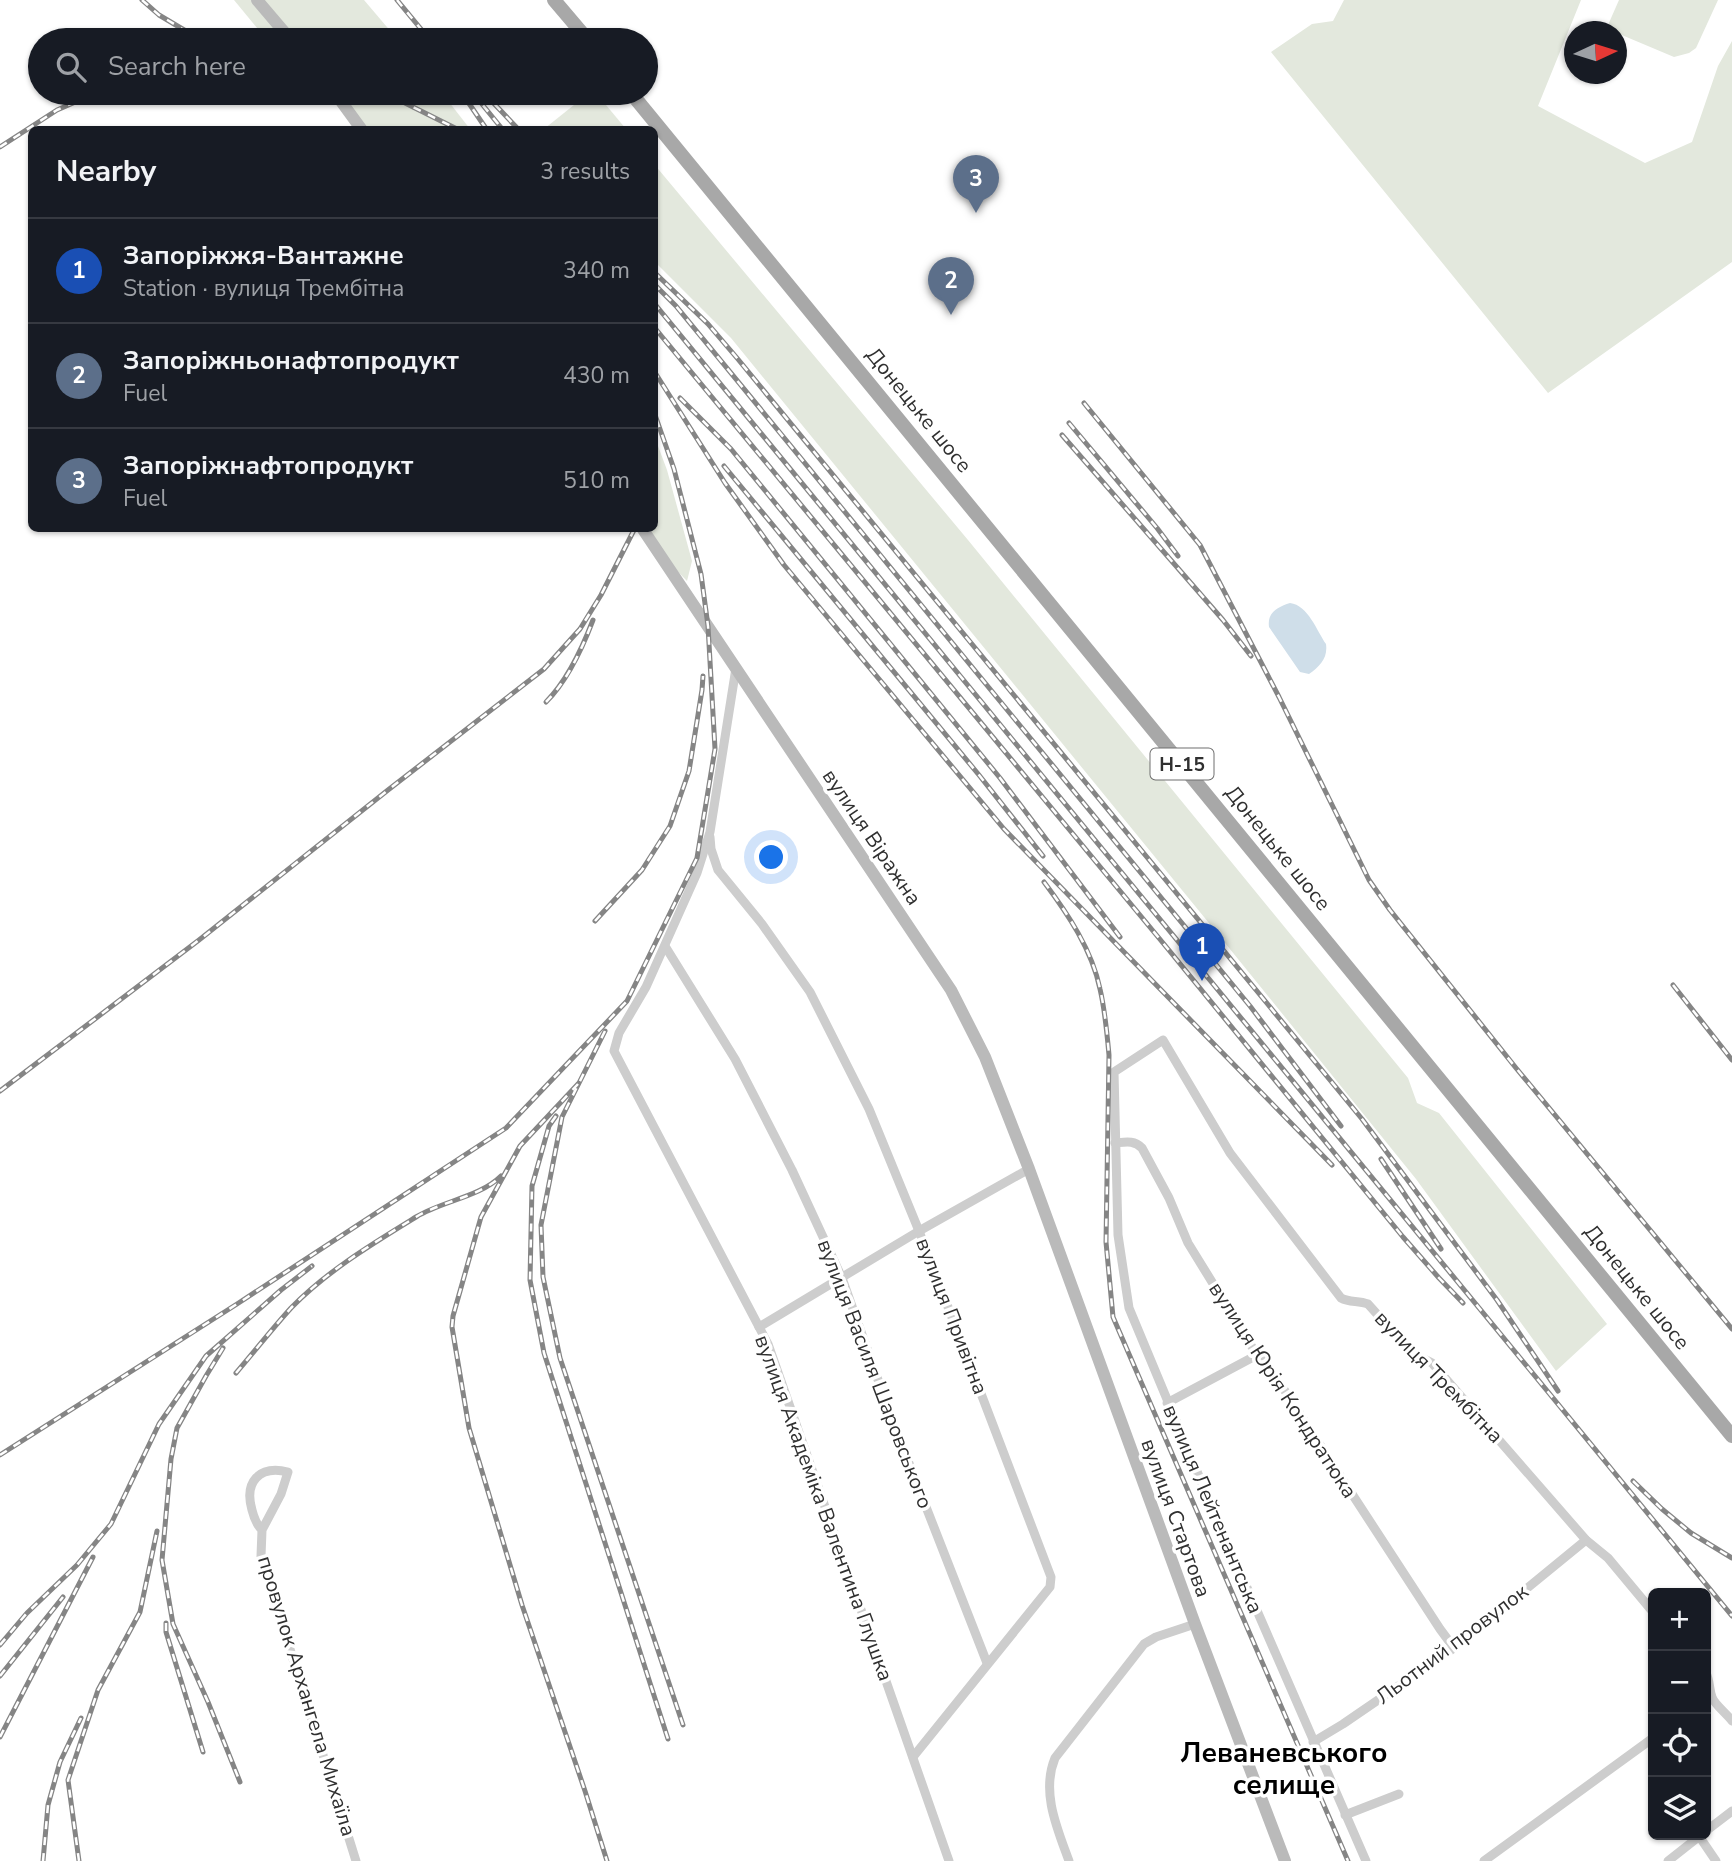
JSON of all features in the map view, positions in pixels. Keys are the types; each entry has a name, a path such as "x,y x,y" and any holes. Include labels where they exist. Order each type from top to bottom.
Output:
{"main road":[{"path":"257,0 281,28"},
{"path":"554,0 577,28"},
{"path":"344,105 359,126"},
{"name":"Донецьке шосе","path":"641,105 1732,1436"},
{"name":"вулиця Віражна","path":"645,532 951,990 985,1057 1036,1186"},
{"name":"вулиця Стартова","path":"1036,1186 1195,1624 1285,1861"}],"street":[{"path":"665,946 697,873 710,832 736,668"},
{"path":"710,832 711,849 719,870"},
{"path":"697,873 712,868 719,870"},
{"name":"вулиця Привітна","path":"719,870 762,924 810,992 869,1109 919,1231 1051,1577 1050,1587 913,1757"},
{"name":"вулиця Академіка Валентина Глушка","path":"665,946 646,987 619,1033 614,1048 615,1054 768,1344 949,1861"},
{"name":"вулиця Василя Шаровського","path":"665,946 735,1059 792,1170 842,1278 894,1425 987,1663"},
{"name":"вулиця Лейтенантська","path":"1163,1040 1114,1072 1118,1235 1129,1308 1167,1403 1366,1861"},
{"name":"вулиця Трембітна","path":"1163,1040 1230,1153 1341,1298 1368,1304 1412,1352 1432,1363 1586,1540 1608,1559 1648,1606"},
{"name":"вулиця Юрія Кондратюка","path":"1115,1143 1131,1142 1142,1148 1169,1198 1188,1243 1257,1355 1270,1368 1454,1648"},
{"path":"759,1327 1029,1169"},
{"path":"1167,1403 1257,1355"},
{"name":"провулок Архангела Михаїла","path":"262,1530 255,1521 249,1499 253,1481 260,1474 288,1472 281,1494 262,1530 261,1556 356,1861"},
{"name":"Льотний провулок","path":"1313,1742 1454,1648 1586,1540"},
{"path":"1069,1861 1054,1819 1049,1792 1051,1768 1055,1758 1144,1644 1156,1637 1195,1624"},
{"path":"1711,1700 1732,1721"},
{"path":"1484,1861 1648,1742"},
{"path":"1345,1815 1399,1794"},
{"path":"1711,1827 1732,1811"},
{"path":"1668,1861 1694,1840"},
{"path":"1705,1840 1716,1861"}],"shaded area":[{"path":"234,0 364,0 388,28 257,28"},
{"path":"1344,0 1581,0 1572,21 1564,21 1564,42 1538,106 1645,163 1692,142 1718,66 1732,41 1732,262 1548,393 1271,52 1312,24 1333,21"},
{"path":"1619,0 1718,0 1696,48 1674,57 1627,37 1627,21 1610,21"},
{"path":"344,105 451,105 468,126 360,126"},
{"path":"574,105 606,105 624,126 548,126"},
{"path":"658,169 968,540 1408,1078 1417,1103 1439,1113 1607,1324 1556,1371 1416,1179 731,338 658,265"},
{"path":"658,446 692,561 687,581 656,549 644,532 658,532"},
{"path":"1290,603 1307,613 1326,644 1322,661 1309,674 1300,672 1269,627 1272,614"}],"railway":[{"path":"142,0 159,15 181,28"},
{"path":"397,0 420,28"},
{"path":"32,126 68,105"},
{"path":"409,105 451,126"},
{"path":"470,105 484,126"},
{"path":"483,105 500,126"},
{"path":"495,105 515,126"},
{"path":"0,147 28,129"},
{"path":"658,276 708,324 737,358 1362,1119 1497,1300 1558,1391"},
{"path":"658,288 676,306 1250,1006 1341,1126"},
{"path":"658,308 1732,1616"},
{"path":"658,332 1403,1237 1463,1303"},
{"path":"658,377 725,483 784,565 1004,829 1332,1165"},
{"path":"680,398 731,449 1000,778 1120,937"},
{"path":"1084,403 1200,545 1369,880 1516,1068 1732,1329"},
{"path":"0,1455 506,1128 627,1001 697,858 715,749 708,626 701,574 674,469 658,423"},
{"path":"1069,423 1178,556"},
{"path":"1062,435 1223,620 1251,656"},
{"path":"724,466 1043,856"},
{"path":"0,1091 199,940 544,669 580,629 601,595 633,532"},
{"path":"546,702 574,664 593,620"},
{"path":"595,921 642,870 670,826 689,771 703,676"},
{"path":"1044,882 1085,946 1103,1005 1109,1055 1106,1242 1113,1317 1348,1861"},
{"path":"1673,985 1732,1060"},
{"path":"605,1031 562,1117 541,1225 543,1277 560,1358 683,1725"},
{"path":"578,1084 520,1146 481,1217 452,1327 469,1428 522,1605 607,1861"},
{"path":"556,1116 549,1126 532,1186 530,1280 544,1353 668,1739"},
{"path":"1381,1159 1441,1249"},
{"path":"236,1373 291,1308 335,1270 416,1217 483,1189 501,1176"},
{"path":"0,1645 27,1613 77,1565 111,1524 159,1424 206,1356 312,1266"},
{"path":"223,1348 177,1428 171,1459 162,1560 173,1624 240,1782"},
{"path":"1633,1481 1691,1533 1732,1558"},
{"path":"79,1861 68,1780 98,1690 140,1612 157,1531"},
{"path":"0,1737 93,1557"},
{"path":"0,1676 63,1597"},
{"path":"166,1623 166,1632 203,1752"},
{"path":"43,1861 48,1805 60,1762 81,1718"}],"place":[{"name":"Запоріжнафтопродукт","path":"976,213"},
{"name":"Запоріжньонафтопродукт","path":"951,315"},
{"name":"Запоріжжя-Вантажне","path":"1202,981"}],"district":[{"name":"Леваневського селище","path":"1284,1768"}]}
